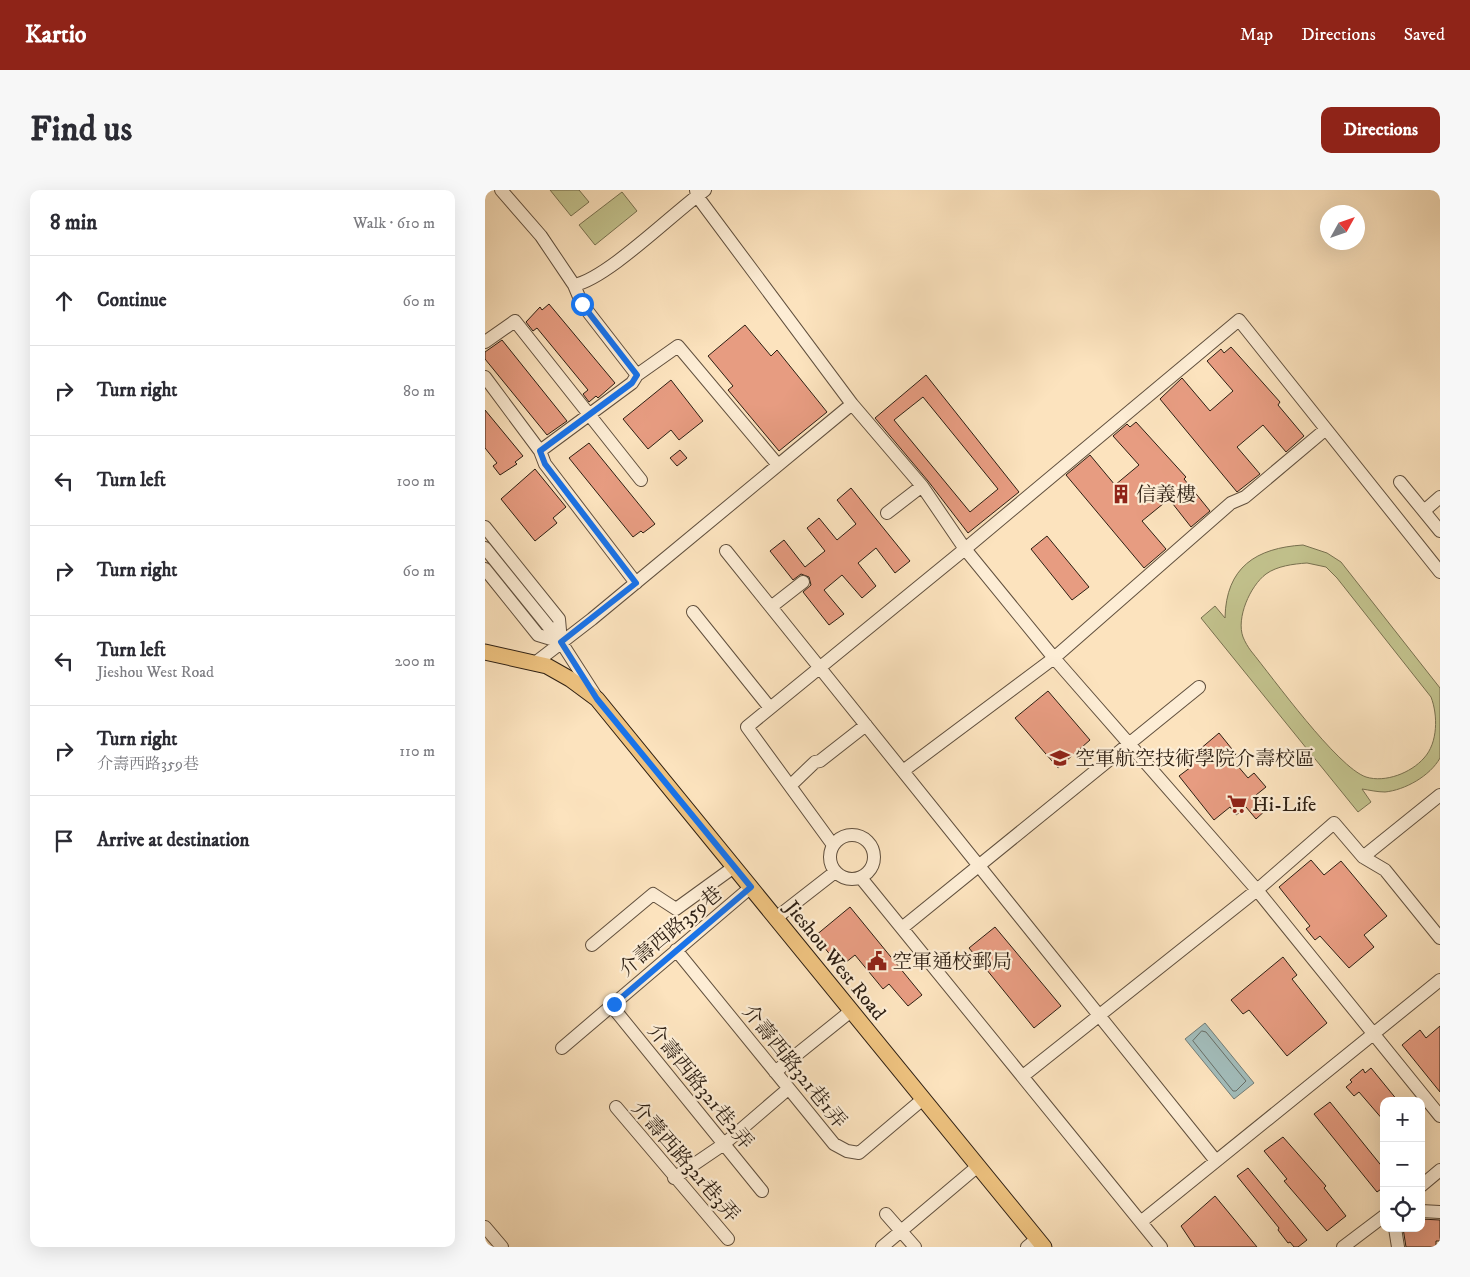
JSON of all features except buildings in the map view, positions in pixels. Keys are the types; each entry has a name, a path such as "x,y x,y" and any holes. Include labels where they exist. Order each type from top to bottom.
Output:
{"main road":[{"name":"Jieshou West Road","path":"485,652 535,662 570,679 597,699 978,1166 1036,1244"}],"street":[{"path":"501,190 541,236 574,285 582,304 637,375"},
{"path":"574,285 583,284 616,261 700,192 852,404 922,486 965,549 1054,658 1257,890 1440,1116"},
{"path":"833,845 747,727 965,549 1239,320 1440,572"},
{"path":"485,342 515,321 641,480"},
{"path":"540,451 632,383 637,375 678,346 778,465"},
{"path":"485,377 540,451 545,464 636,583"},
{"path":"535,662 636,583 852,404"},
{"path":"903,771 1054,658 1231,503 1245,497 1326,429"},
{"path":"1400,482 1440,531"},
{"path":"887,513 922,486"},
{"path":"1423,511 1440,497"},
{"name":"Jieshou West Road","path":"485,527 559,618 561,642"},
{"name":"Jieshou West Road","path":"485,548 503,581"},
{"path":"726,551 1216,1161"},
{"path":"503,581 518,568"},
{"name":"Jieshou West Road","path":"485,569 503,581 561,642 597,699"},
{"path":"771,607 803,582"},
{"path":"693,612 770,708"},
{"path":"902,928 1199,687"},
{"path":"790,786 815,762 820,761 866,725"},
{"path":"1363,857 1440,795"},
{"path":"1023,1076 1257,890 1334,823 1363,857 1385,870 1440,938"},
{"path":"845,836 860,836 871,846 874,861 872,868 861,878 847,879 835,872 830,859 833,845 845,836"},
{"path":"592,945 653,894 676,909 734,867"},
{"path":"776,918 835,872"},
{"path":"861,878 1161,1247"},
{"name":"介壽西路359巷","path":"562,1048 751,887"},
{"name":"介壽西路321巷1弄","path":"676,950 834,1144 854,1153 864,1150 923,1099"},
{"path":"1142,1222 1440,980"},
{"name":"介壽西路321巷2弄","path":"614,1004 615,1010 763,1191"},
{"path":"775,1072 851,1011"},
{"path":"674,1178 723,1144 788,1088"},
{"name":"介壽西路321巷3弄","path":"615,1107 728,1239"},
{"path":"882,1247 978,1166"},
{"path":"1425,1183 1440,1170"},
{"path":"1425,1211 1440,1212"},
{"path":"886,1214 915,1247"},
{"path":"1343,1247 1380,1219"},
{"path":"485,1227 502,1247"},
{"path":"1396,1232 1398,1247"}],"green space":[{"path":"550,190 579,190 589,202 571,216"},
{"path":"622,192 637,211 595,245 579,225"},
{"path":"1303,545 1327,553 1341,562 1440,688 1440,758 1436,765 1416,781 1393,791 1385,792 1362,789 1371,802 1358,812 1201,618 1215,606 1225,618 1231,586 1238,573 1258,556 1271,550","holes":["1307,563 1326,567 1337,578 1431,697 1436,720 1434,737 1429,752 1412,768 1389,778 1373,779 1366,777 1354,770 1339,757 1289,700 1251,651 1243,637 1241,629 1243,612 1250,594 1260,579 1270,571 1296,564"]}],"water":[{"path":"1205,1023 1254,1083 1234,1099 1185,1039"}],"place":[{"name":"信義樓","path":"1121,494"},
{"name":"空軍航空技術學院介壽校區","path":"1060,758"},
{"name":"Hi-Life","path":"1237,804"},
{"name":"空軍通校郵局","path":"877,961"}],"route":[{"path":"582,304 637,375 632,383 540,451 545,464 636,583 561,642 597,699 751,887 614,1004"}]}
